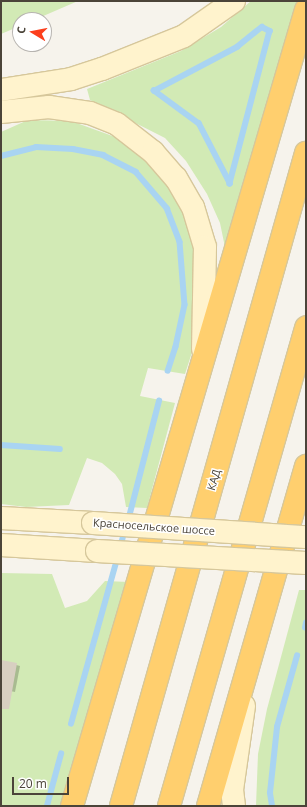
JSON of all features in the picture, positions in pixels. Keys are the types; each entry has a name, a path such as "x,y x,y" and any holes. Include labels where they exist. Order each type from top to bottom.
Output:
{"highway":[{"path":"72,806 202,356 306,10"},
{"name":"КАД","path":"121,806 306,153"},
{"path":"169,806 306,327"},
{"path":"208,806 258,628 306,466"}],"main road":[{"path":"1,90 71,79 102,69 184,36 234,1"},
{"path":"1,112 49,107 90,113 123,128 153,152 176,178 193,207 205,247 202,356"},
{"name":"Красносельское шоссе","path":"5,517 306,536"},
{"path":"1,545 306,563"},
{"path":"234,806 232,790 258,628"},
{"path":"69,806 84,764"}],"green space":[{"path":"1,1 78,1 52,12 12,12 12,29 1,34"},
{"path":"251,1 301,1 227,257 220,223 207,194 186,161 165,138 90,100 87,89 181,51 221,27"},
{"path":"28,120 71,121 118,138 162,174 188,213 196,247 194,346 185,374 148,368 140,396 175,403 147,508 126,507 122,484 115,474 102,463 87,458 69,505 26,507 1,504 1,132"},
{"path":"1,573 52,574 65,608 87,601 105,581 129,582 63,806 1,806"},
{"path":"299,590 306,590 306,806 256,806 258,754 267,709"}],"building":[{"path":"1,660 17,663 9,709 1,709"}],"waterway":[{"path":"262,27 270,31 230,184 199,124 154,91 237,47 262,27"},
{"path":"1,156 36,147 73,149 103,155 136,172 167,208 180,242 185,305 176,347 168,371"},
{"path":"128,521 159,401"},
{"path":"1,445 60,449"},
{"path":"120,548 125,529"},
{"path":"71,724 118,556"},
{"path":"305,628 306,623"},
{"path":"272,806 270,793 277,727 297,656"},
{"path":"47,806 61,754"}]}
